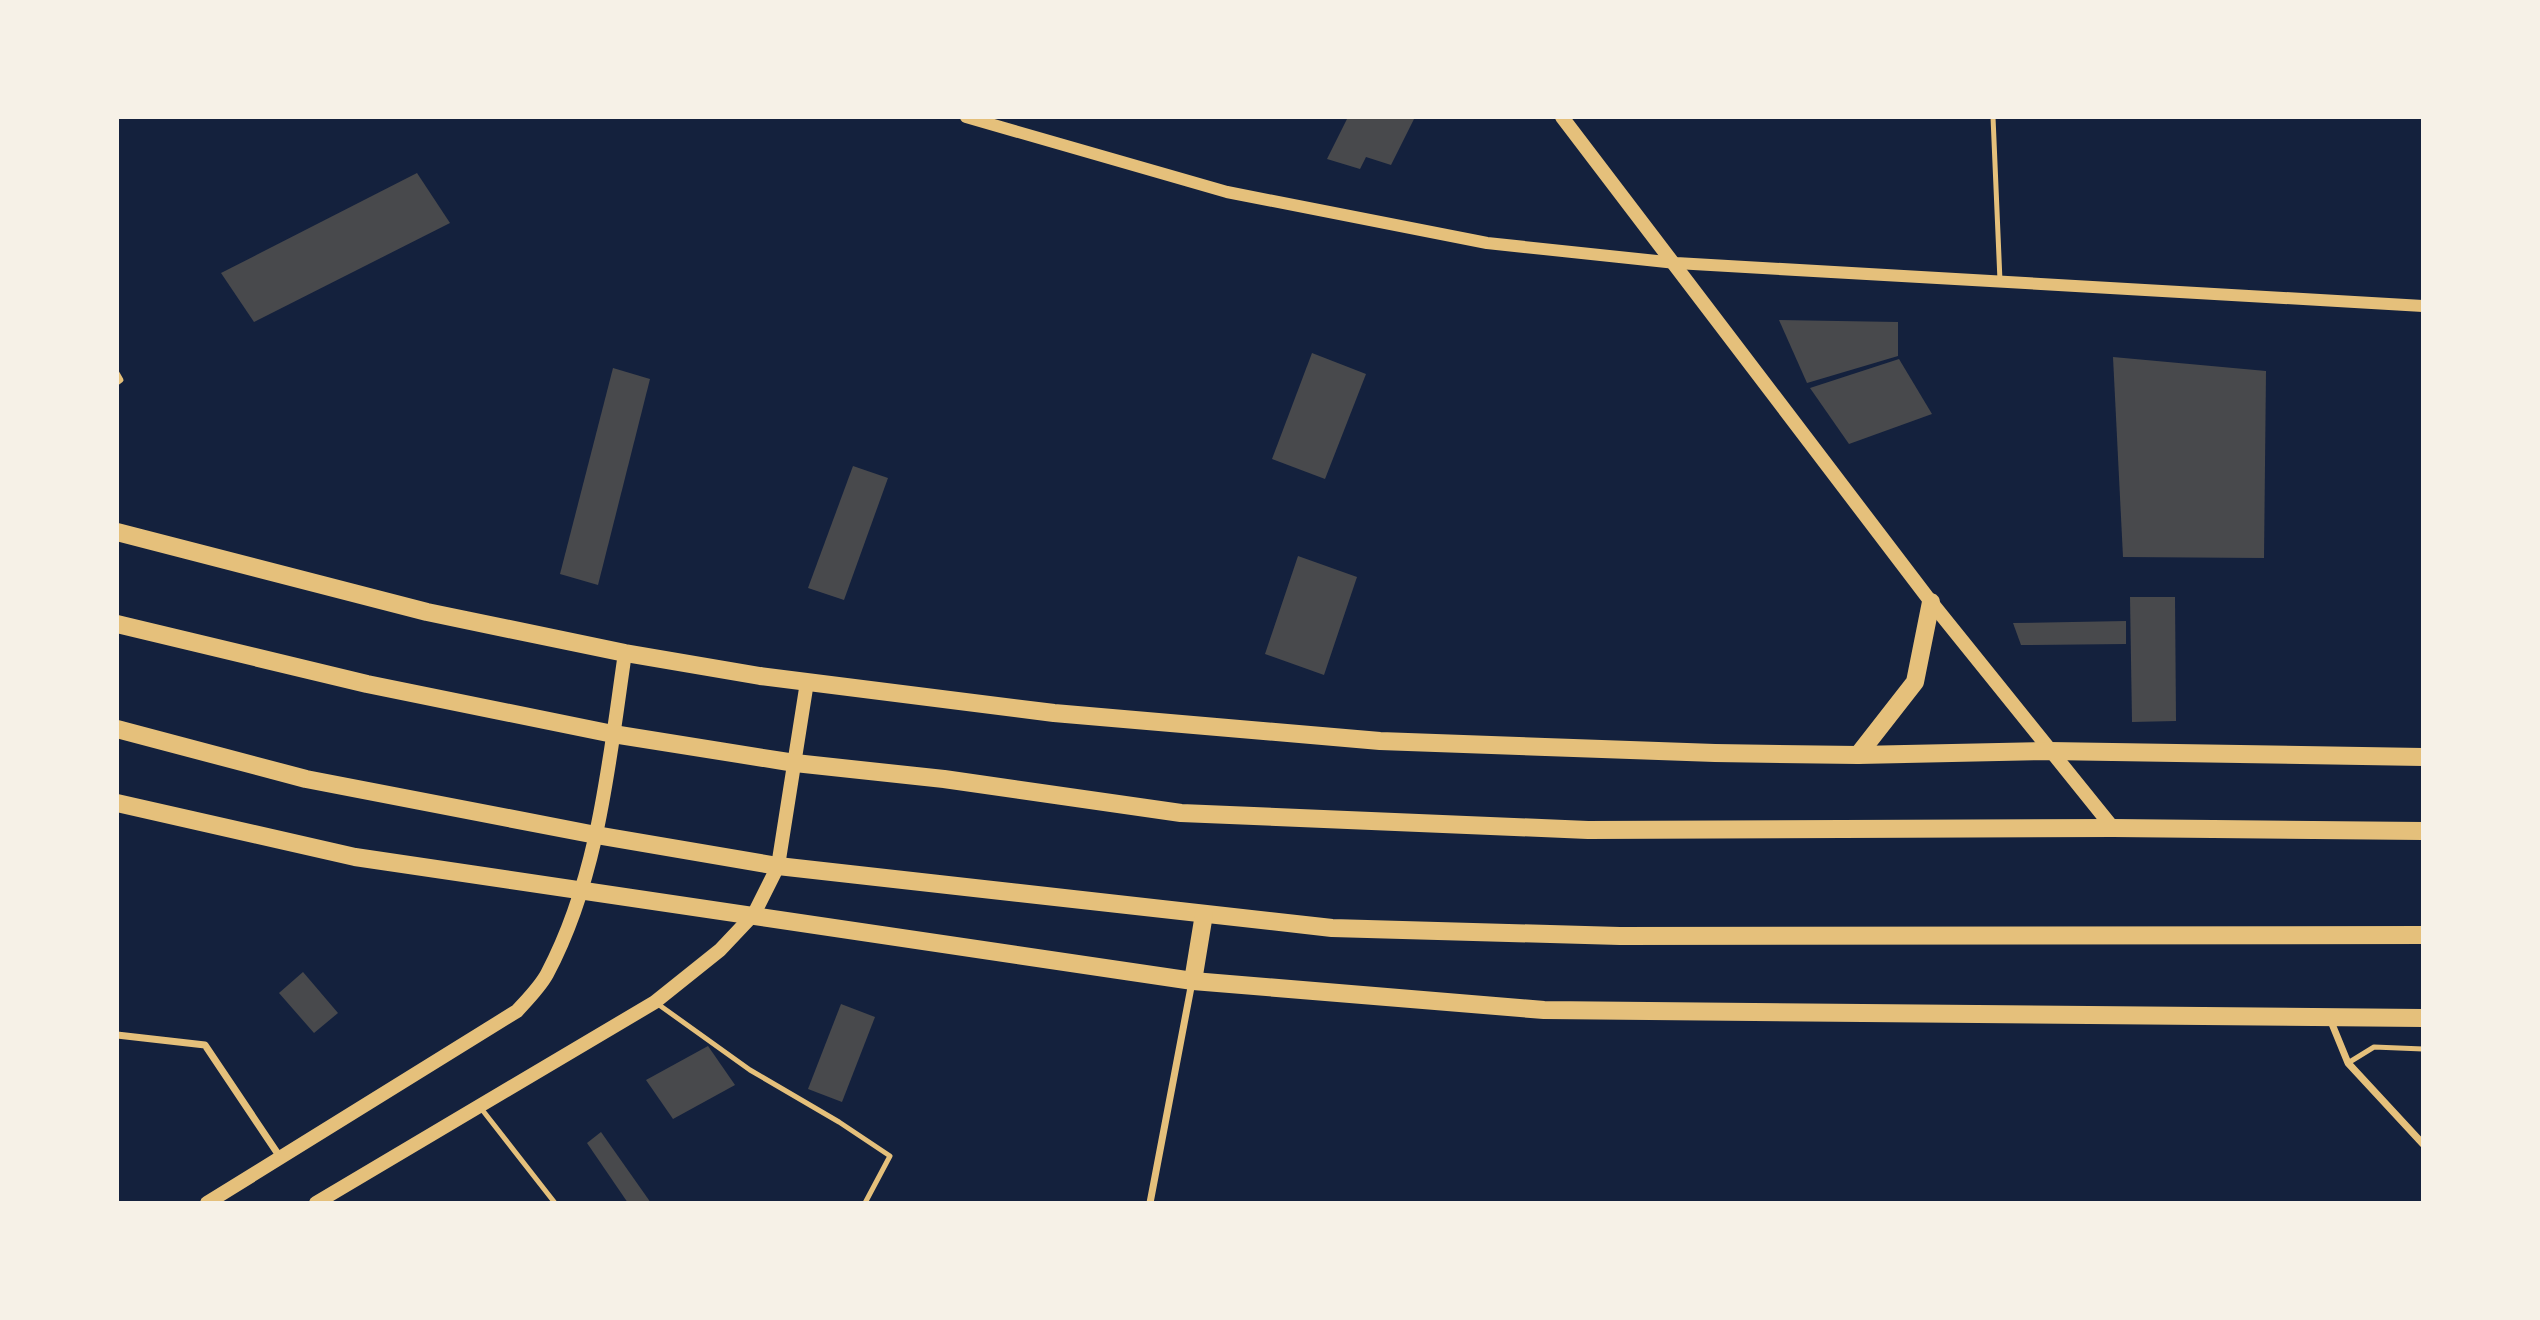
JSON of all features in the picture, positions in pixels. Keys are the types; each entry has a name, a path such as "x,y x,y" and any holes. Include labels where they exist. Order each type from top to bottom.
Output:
{"main road":[{"path":"1562,117 1676,263 1931,601 2113,828"},
{"path":"117,532 427,612 625,653 807,682 1054,713 1380,741 1858,755 2049,751 2423,757"},
{"path":"1858,755 1915,682 1931,601"},
{"path":"117,624 367,684 613,734 795,763 944,779 1181,813 1588,830 2113,828 2423,831"},
{"path":"207,1203 517,1012 546,976 583,890 596,835 625,653"},
{"path":"316,1203 655,1002 720,950 754,914 778,866 807,682"},
{"path":"117,729 306,779 596,835 778,866 1332,928 1620,936 2423,935"},
{"path":"117,803 355,857 1192,981 1544,1010 2423,1018"},
{"path":"1192,981 1204,914"}],"street":[{"path":"966,117 1227,192 1487,243 1676,263 2001,284 2423,306"},
{"path":"1150,1203 1192,981"},
{"path":"2330,1019 2348,1063 2423,1144"},
{"path":"117,1035 205,1045 281,1158"}],"lane":[{"path":"1993,117 2001,284"},
{"path":"117,373 121,380 117,383"},
{"path":"655,1002 750,1070 839,1122 890,1156 865,1203"},
{"path":"2348,1063 2374,1047 2423,1049"},
{"path":"478,1105 555,1203"}],"building":[{"path":"1348,117 1415,117 1391,165 1366,157 1360,169 1327,159"},
{"path":"417,173 450,223 254,322 221,273"},
{"path":"1779,320 1898,322 1898,356 1807,383"},
{"path":"1312,353 1366,374 1325,479 1272,459"},
{"path":"2113,357 2266,371 2264,558 2123,557"},
{"path":"1899,359 1932,414 1849,444 1810,388"},
{"path":"613,368 650,379 598,585 560,574"},
{"path":"853,466 888,478 844,600 808,588"},
{"path":"1298,556 1357,577 1324,675 1265,654"},
{"path":"2130,597 2175,597 2176,721 2132,722"},
{"path":"2126,621 2126,644 2021,645 2013,623"},
{"path":"303,972 338,1013 314,1033 279,993"},
{"path":"841,1004 875,1017 842,1102 808,1089"},
{"path":"708,1046 735,1085 673,1119 646,1080"},
{"path":"601,1132 651,1203 628,1203 587,1143"}]}
